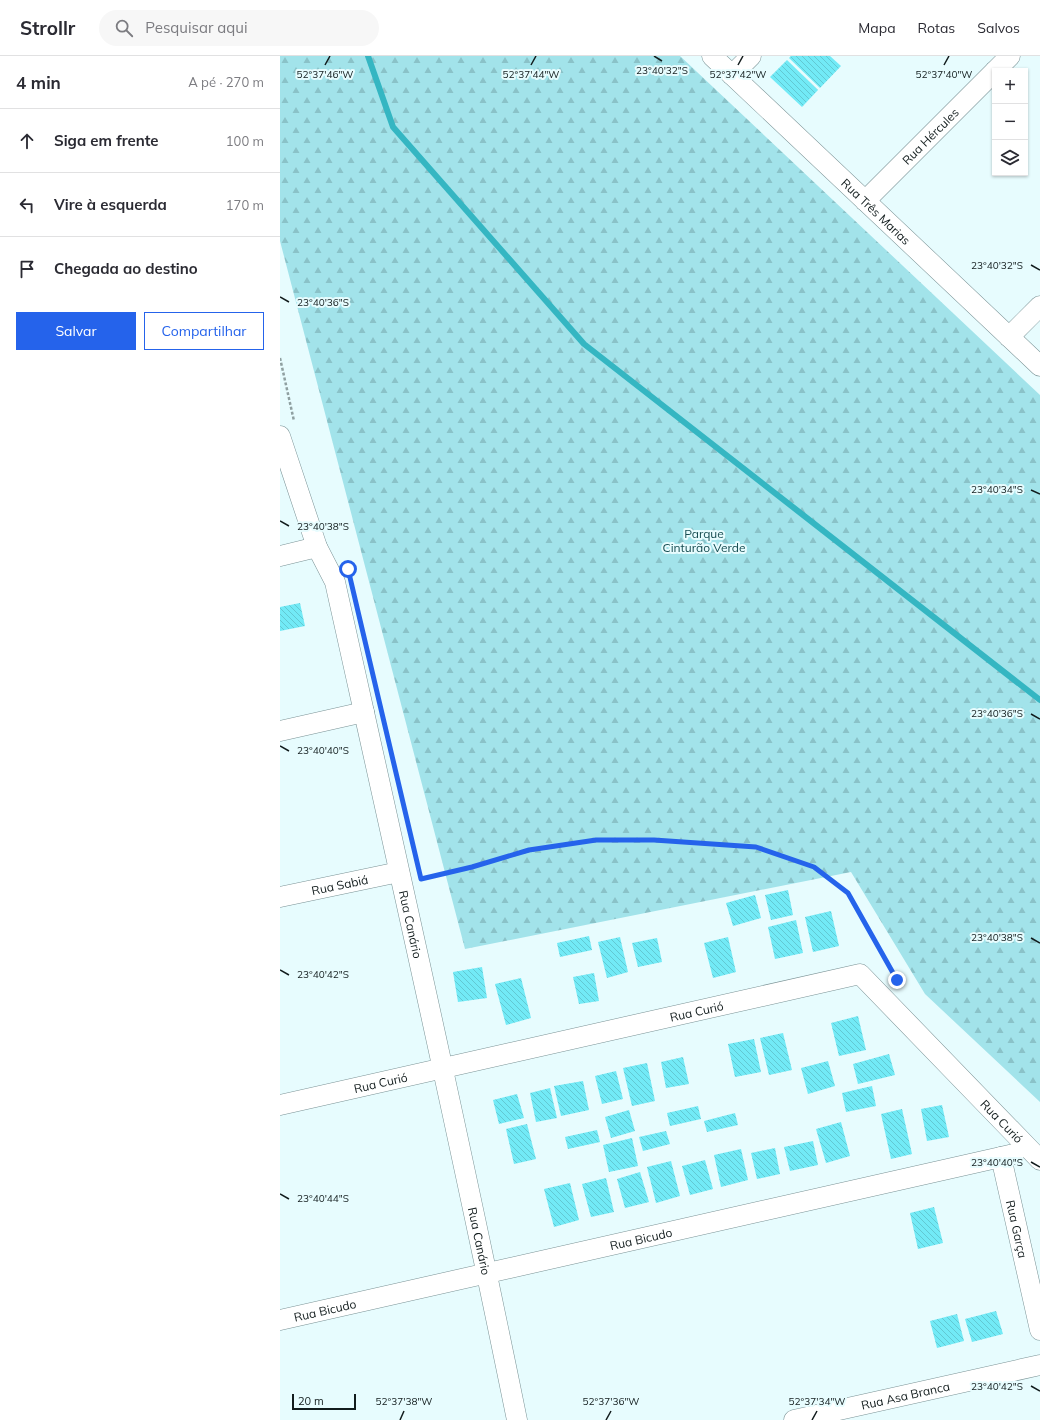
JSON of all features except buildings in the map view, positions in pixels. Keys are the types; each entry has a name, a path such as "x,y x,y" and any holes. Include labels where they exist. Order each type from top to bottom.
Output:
{"street":[{"name":"Rua Três Marias","path":"712,56 1040,366"},
{"path":"732,75 751,56"},
{"name":"Rua Hércules","path":"998,68 1010,56"},
{"name":"Rua Hércules","path":"865,201 992,74"},
{"path":"1009,337 1040,306"},
{"name":"Rua Canário","path":"288,431 317,546 335,582 443,1068 517,1420"},
{"path":"280,556 317,546"},
{"path":"280,731 364,712"},
{"name":"Rua Sabiá","path":"280,897 399,872"},
{"name":"Rua Curió","path":"280,1105 860,974 1035,1155"},
{"path":"1001,1157 1035,1155"},
{"name":"Rua Bicudo","path":"280,1320 1001,1157"},
{"name":"Rua Garça","path":"1001,1157 1040,1330"},
{"name":"Rua Asa Branca","path":"794,1420 1040,1365"}],"path":[{"path":"280,358 288,431"},
{"path":"421,879 472,867 529,850 596,840 654,840 756,847 814,867 848,893 897,980 902,986"}],"green space":[{"name":"Parque Cinturão Verde","path":"280,56 680,56 1040,395 1040,1102 925,994 851,872 465,949 280,241"}],"waterway":[{"path":"368,56 393,127 584,344 1040,700"}],"route":[{"path":"348,569 421,879 472,867 529,850 596,840 654,840 756,847 814,867 848,893 897,980"}]}
